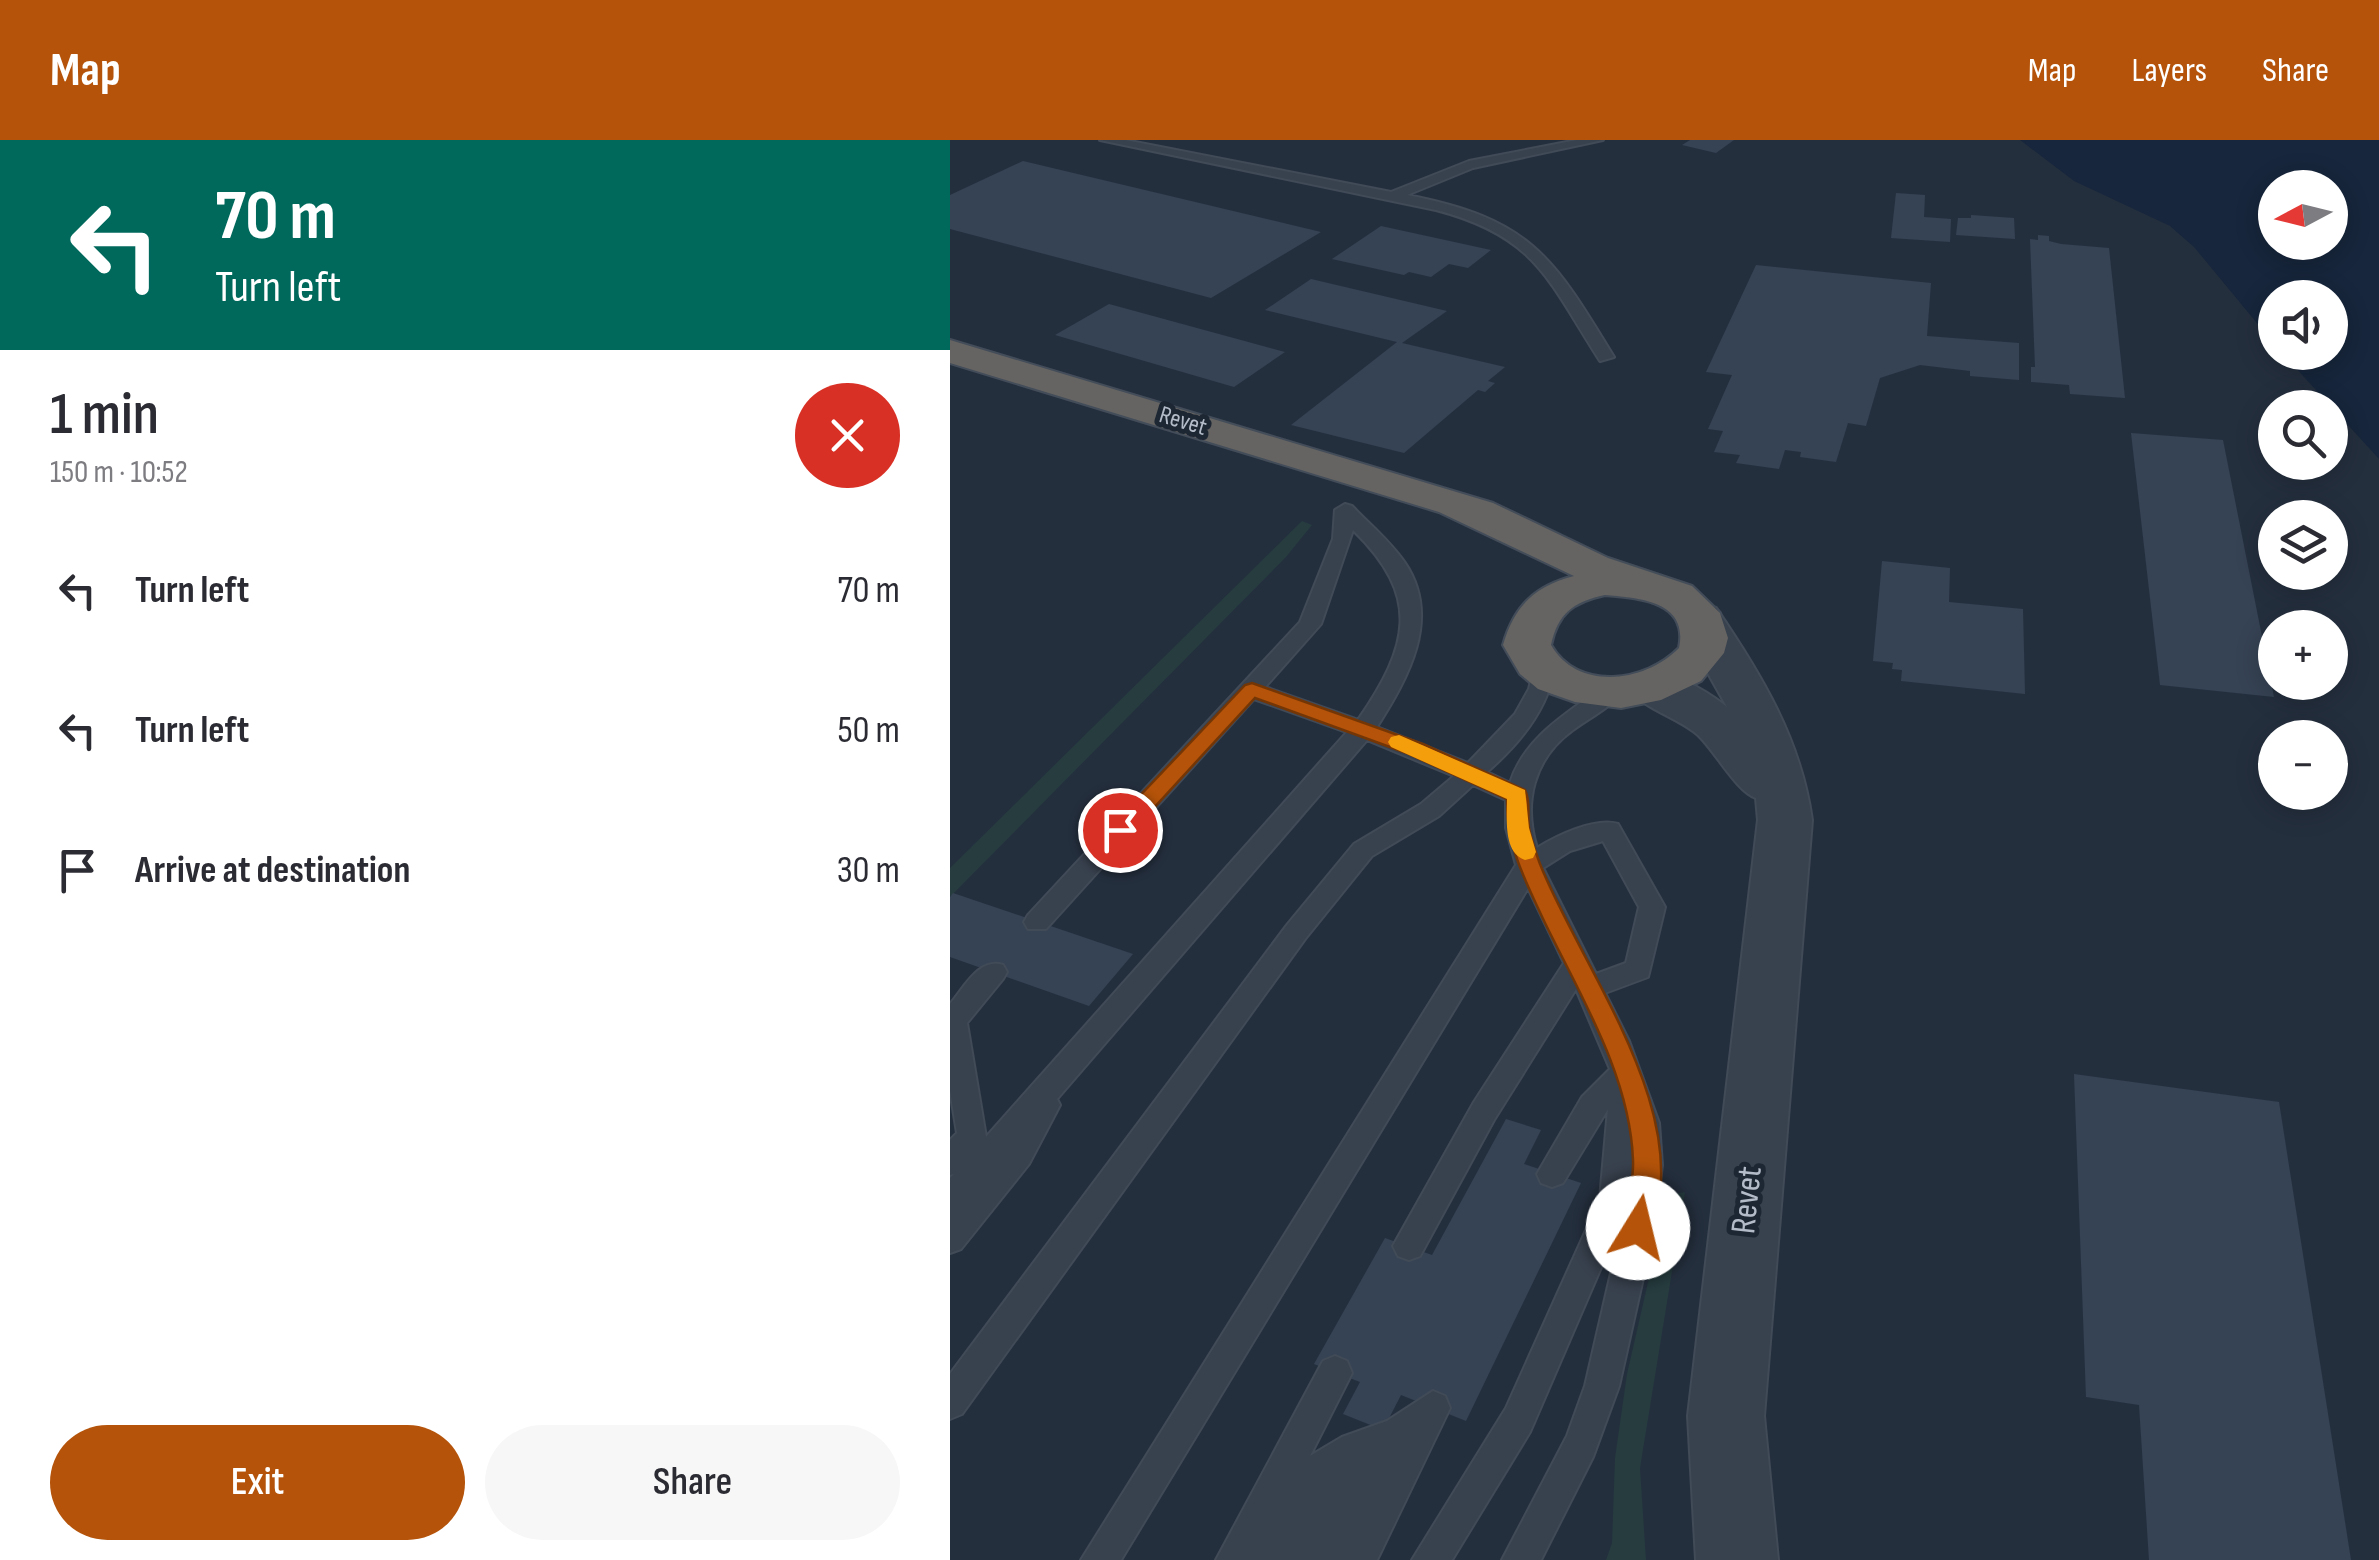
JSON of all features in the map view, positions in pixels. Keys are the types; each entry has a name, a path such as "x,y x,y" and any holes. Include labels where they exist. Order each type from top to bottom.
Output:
{"highway":[{"name":"Revet","path":"950,352 1496,518 1580,564 1640,584"},
{"path":"1297,455 1333,488 1344,510"},
{"name":"Revet","path":"1414,493 1475,526 1495,544 1519,572 1532,619"},
{"path":"1605,582 1666,590 1687,602 1700,618 1705,638 1699,656 1678,676 1631,689 1561,681 1543,669 1528,645 1532,619 1548,602 1576,588 1605,582"}],"street":[{"name":"Revet","path":"1700,618 1771,739 1782,780 1784,841 1726,1416 1738,1560"},
{"name":"Revet","path":"1631,689 1675,695 1714,718 1741,745 1771,792 1784,841"}],"lane":[{"path":"1106,140 1391,197 1468,216 1520,238 1580,314 1606,357"},
{"path":"1391,197 1469,165 1596,140"},
{"path":"1036,922 1310,624 1344,539 1344,510"},
{"path":"950,1200 1364,728 1399,676 1410,634 1411,612 1401,572 1344,510"},
{"path":"950,1402 1124,1161 1352,863 1363,850 1430,810 1472,776 1524,718 1540,689 1543,669"},
{"path":"1521,1560 1586,1430 1602,1386 1638,1228 1648,1165 1644,1122 1626,1072 1584,975 1529,866 1518,828 1518,796 1527,766 1559,729 1631,689"},
{"path":"1252,690 1364,728 1518,796"},
{"path":"1100,1560 1529,866 1562,845 1609,830 1652,907 1638,970 1584,975 1484,1111 1409,1246"},
{"path":"950,1102 950,1024 993,972"},
{"path":"950,1024 972,1136"},
{"path":"950,1162 972,1136 1066,1066"},
{"path":"950,1239 1018,1155 1066,1066"},
{"path":"1552,1174 1592,1106 1626,1072"},
{"path":"1431,1560 1518,1420 1615,1200 1626,1072"},
{"path":"1234,1560 1336,1373"},
{"path":"1272,1560 1321,1469 1354,1449 1396,1436 1433,1408 1357,1560"},
{"path":"1332,1560 1396,1436"},
{"path":"1298,1560 1354,1449"}],"green space":[{"path":"1302,521 1312,525 1286,557 950,897 950,868"},
{"path":"1685,1192 1640,1468 1646,1560 1606,1560 1612,1543 1615,1458 1627,1374 1668,1195"}],"water":[{"path":"2020,140 2379,140 2379,459 2348,425 2348,390 2316,390 2298,370 2348,370 2348,280 2258,280 2258,324 2194,247 2170,226 2074,181"}],"building":[{"path":"1690,140 1734,140 1716,153 1682,145"},
{"path":"1023,161 1321,232 1211,298 950,229 950,195"},
{"path":"1896,193 1925,195 1924,217 1951,219 1950,242 1891,238"},
{"path":"1958,218 2014,218 2015,239 1956,235"},
{"path":"1381,226 1491,250 1468,268 1449,264 1431,277 1332,259"},
{"path":"2038,235 2049,236 2049,241 2061,244 2109,248 2125,398 2070,394 2069,385 2031,382 2031,367 2035,367 2030,239 2038,240"},
{"path":"1756,265 1931,283 1927,336 2019,343 2019,380 1970,376 1970,371 1920,365 1880,378 1866,426 1848,423 1836,462 1800,457 1801,452 1785,450 1779,469 1736,463 1740,455 1714,452 1723,431 1708,429 1732,375 1706,372"},
{"path":"1311,279 1447,311 1402,343 1505,367 1488,381 1495,383 1485,392 1478,390 1404,453 1291,425 1397,342 1265,310"},
{"path":"1109,304 1285,352 1234,387 1055,335"},
{"path":"2131,433 2223,440 2258,616 2258,695 2160,685"},
{"path":"1882,561 1950,568 1949,602 2023,609 2025,694 1901,681 1902,670 1892,669 1893,663 1873,661"},
{"path":"953,893 1133,954 1089,1006 950,957"},
{"path":"2074,1074 2279,1102 2351,1560 2149,1560 2139,1405 2086,1397"},
{"path":"1506,1119 1541,1130 1524,1164 1581,1183 1466,1421 1401,1395 1383,1430 1343,1414 1360,1382 1314,1364 1385,1238 1432,1255"}],"slow traffic":[{"path":"1399,742 1518,796 1518,828 1525,852"}],"route":[{"path":"1120,830 1252,690 1364,728 1518,796 1518,828 1529,866 1615,1041 1644,1122 1648,1165 1638,1228"}]}
